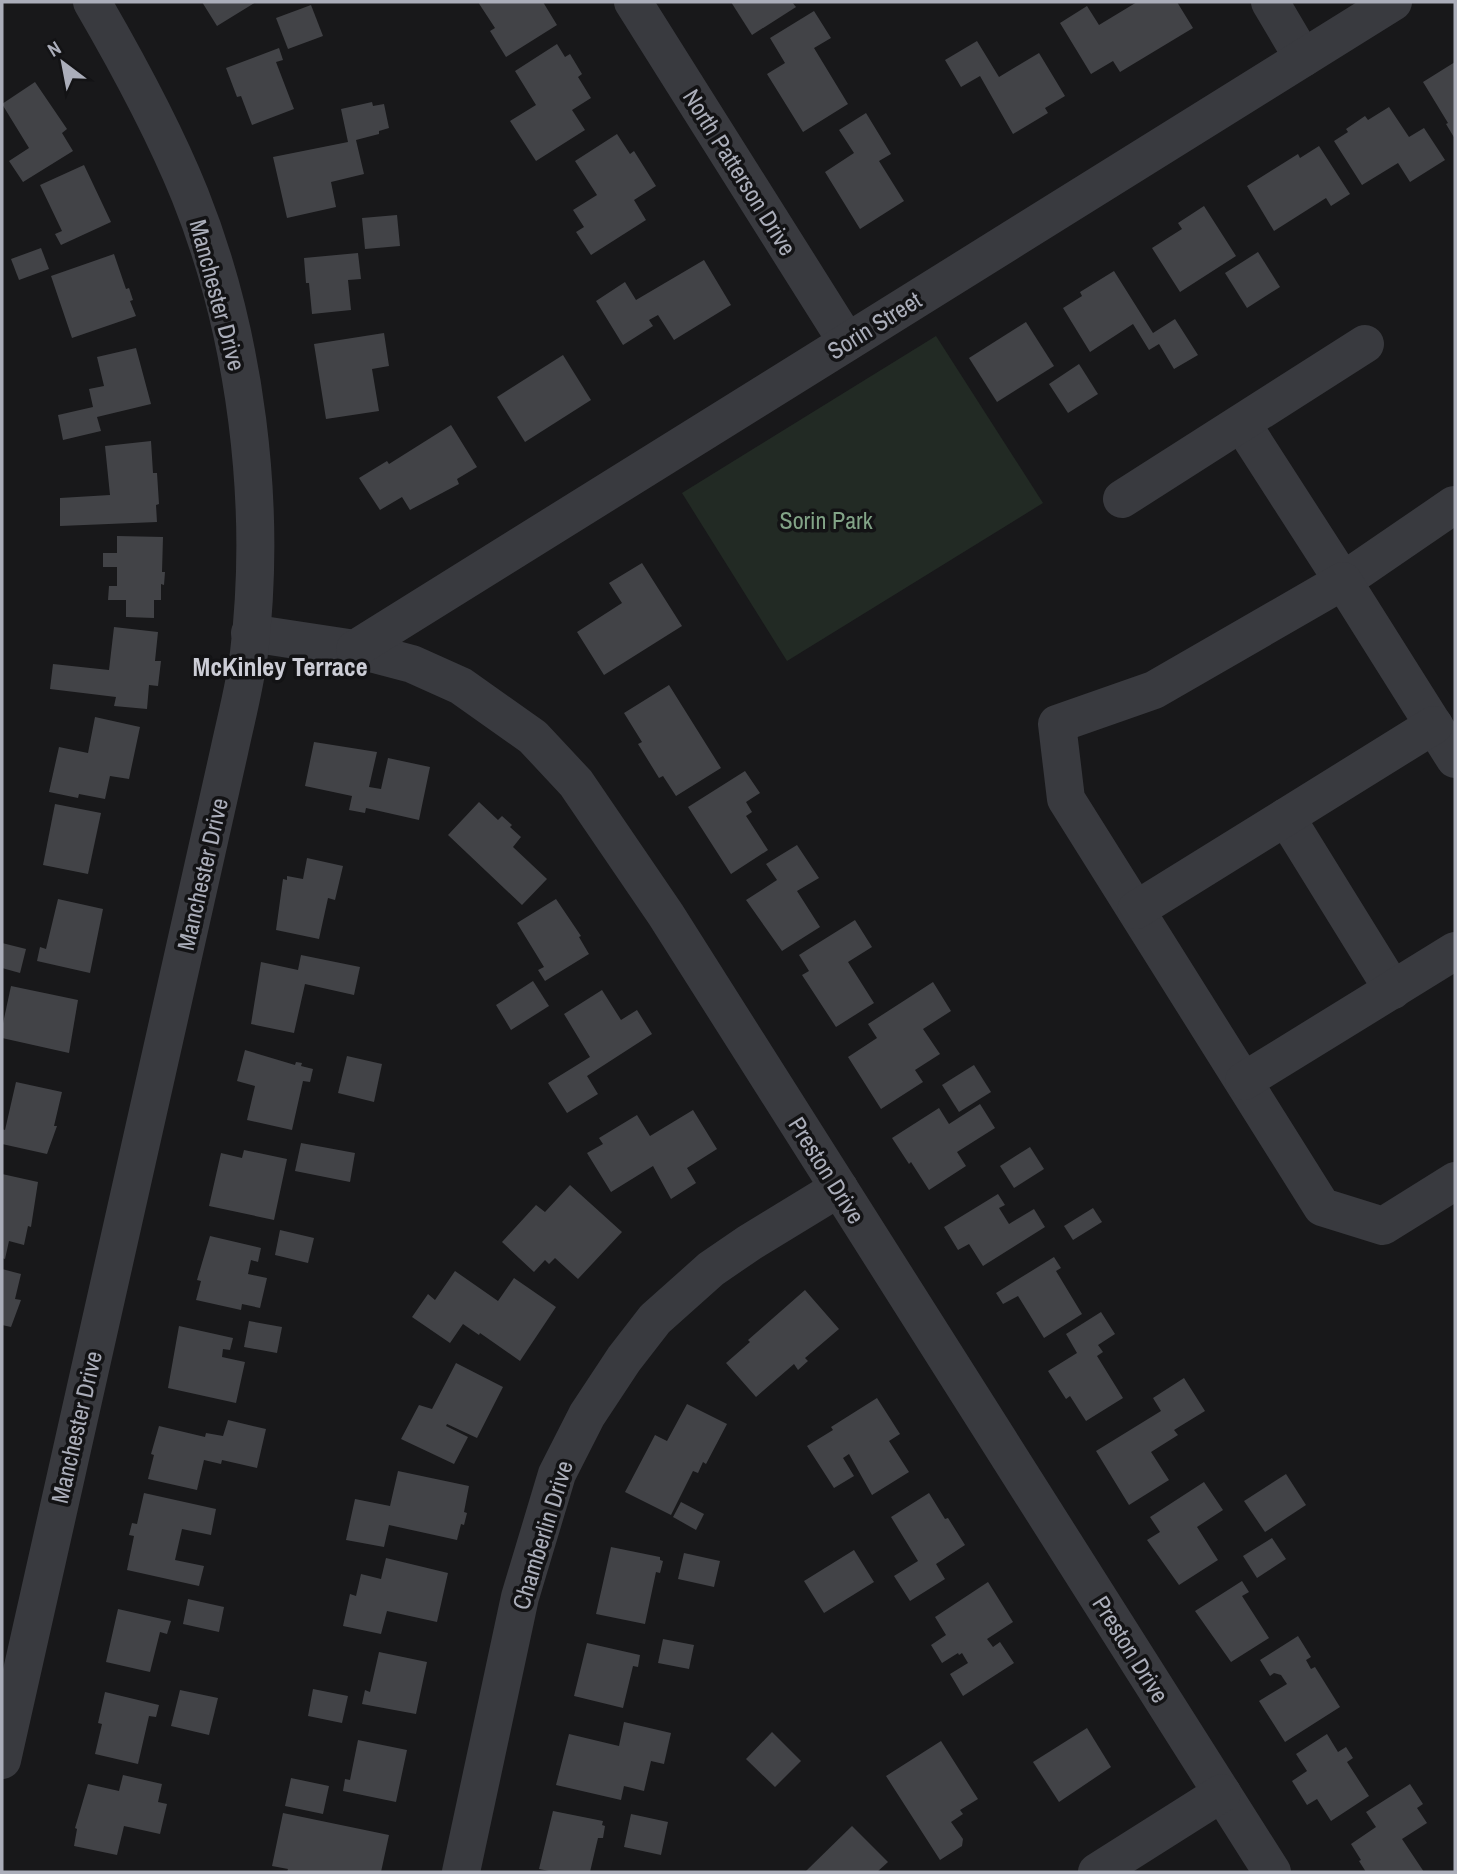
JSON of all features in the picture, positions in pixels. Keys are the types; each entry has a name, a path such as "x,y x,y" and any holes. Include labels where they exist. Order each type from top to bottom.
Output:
{"street":[{"name":"Manchester Drive","path":"2,1760 229,752 249,654 254,583 254,508 247,417 234,342 214,267 191,196 146,100 92,2"},
{"name":"North Patterson Drive","path":"633,2 847,342"},
{"path":"1270,2 1303,58"},
{"name":"Sorin Street","path":"355,649 1393,2"},
{"path":"1122,499 1365,344"},
{"path":"1242,424 1455,759"},
{"path":"1454,505 1343,581 1154,690 1057,724 1066,799 1322,1207 1383,1226 1455,1181"},
{"name":"Preston Drive","path":"250,633 355,649 412,664 461,686 533,737 576,783 666,915 1272,1872"},
{"path":"1136,910 1434,725"},
{"path":"1286,817 1392,989"},
{"path":"1244,1081 1455,951"},
{"name":"Chamberlin Drive","path":"461,1872 520,1597 556,1475 587,1415 624,1359 655,1319 711,1269 749,1242 839,1188"},
{"path":"1097,1872 1222,1793"}],"green space":[{"name":"Sorin Park","path":"936,336 1043,503 787,661 682,493"}],"building":[{"path":"202,2 256,2 217,26"},
{"path":"478,2 543,2 557,25 506,57 490,31 495,28"},
{"path":"731,2 792,2 796,7 752,35"},
{"path":"1137,2 1177,2 1193,28 1120,72 1113,61 1091,74 1060,23 1087,6 1099,25"},
{"path":"311,5 323,36 288,49 276,18"},
{"path":"814,11 831,38 814,48 848,104 803,132 767,74 785,63 770,38"},
{"path":"977,41 999,77 1039,53 1065,96 1045,108 1048,113 1013,134 980,76 961,87 945,60"},
{"path":"557,44 565,57 570,54 582,74 578,77 591,98 572,110 585,130 536,161 510,121 536,105 515,71"},
{"path":"279,48 283,60 276,62 294,109 252,125 226,68"},
{"path":"1455,62 1455,139 1423,82"},
{"path":"35,82 67,129 62,133 73,151 23,182 9,161 29,148 2,104"},
{"path":"372,102 373,106 384,104 389,128 379,131 379,134 356,140 364,174 331,182 336,207 287,218 273,157 348,142 341,109"},
{"path":"1389,107 1409,137 1424,128 1445,160 1410,182 1398,163 1362,185 1334,141 1365,116 1368,120"},
{"path":"866,113 891,154 879,161 904,201 860,229 825,172 854,153 839,130"},
{"path":"617,134 630,154 634,151 656,186 634,200 646,220 591,255 576,232 584,227 573,210 597,195 575,161"},
{"path":"1319,146 1350,194 1331,206 1326,198 1274,231 1247,186 1298,154 1300,158"},
{"path":"84,165 111,222 61,245 55,234 62,231 40,185"},
{"path":"1204,206 1236,256 1180,292 1152,248 1182,229 1178,223"},
{"path":"397,215 400,246 365,249 362,218"},
{"path":"41,248 49,269 19,280 11,259"},
{"path":"1258,252 1280,287 1247,308 1225,273"},
{"path":"358,253 361,279 348,280 351,310 312,314 304,258"},
{"path":"114,254 126,289 129,288 133,300 130,301 136,316 72,338 51,276"},
{"path":"704,260 731,305 674,340 658,315 649,320 653,326 623,345 596,301 625,282 636,300"},
{"path":"1114,271 1153,333 1175,319 1198,355 1174,369 1159,344 1149,350 1133,324 1090,352 1063,308 1082,296 1080,292"},
{"path":"1026,322 1054,366 997,402 969,358"},
{"path":"384,333 389,366 372,369 379,411 326,419 314,344"},
{"path":"136,348 151,404 97,417 101,431 63,440 58,415 93,407 89,389 104,386 97,357"},
{"path":"563,355 591,400 525,442 497,397"},
{"path":"1079,364 1098,394 1068,413 1049,384"},
{"path":"451,425 477,467 457,479 459,484 410,510 402,497 380,510 359,478 387,461 389,464"},
{"path":"151,441 153,473 157,473 157,522 60,526 60,498 110,495 105,446"},
{"path":"117,536 163,537 164,585 161,584 161,600 154,600 154,618 126,617 126,600 108,600 109,586 117,586 117,567 103,567 103,553 117,553"},
{"path":"642,563 682,626 604,675 577,632 622,603 609,583"},
{"path":"114,627 158,632 155,661 161,661 158,686 149,685 147,709 114,706 116,697 50,689 53,664 109,670"},
{"path":"669,685 721,768 676,796 663,776 659,778 638,744 642,742 624,713"},
{"path":"95,717 140,727 129,779 110,776 105,799 79,794 78,798 49,792 59,747 88,753"},
{"path":"314,742 377,752 369,787 381,789 388,758 430,767 419,820 366,808 365,813 349,810 352,796 305,786"},
{"path":"745,771 760,793 746,802 752,812 746,816 768,850 731,874 688,807"},
{"path":"479,802 498,820 502,816 512,825 510,827 521,837 513,847 547,879 522,905 448,835"},
{"path":"55,804 101,813 88,874 43,865"},
{"path":"797,845 819,878 797,891 820,927 782,951 746,900 777,880 766,864"},
{"path":"307,858 343,866 335,900 328,898 319,939 276,930 283,879 287,880 287,876 303,879"},
{"path":"58,899 103,909 90,973 37,961 40,947 46,949"},
{"path":"556,899 581,936 579,937 589,954 545,981 538,970 544,967 517,923"},
{"path":"855,920 872,947 848,962 874,1003 836,1027 802,975 809,971 799,955"},
{"path":"2,943 26,949 20,973 2,968"},
{"path":"301,955 360,967 354,995 305,984 294,1033 251,1024 261,962 298,970"},
{"path":"533,981 549,1006 511,1030 496,1005"},
{"path":"933,982 951,1011 923,1029 940,1054 915,1070 923,1082 881,1109 848,1057 877,1038 868,1024"},
{"path":"11,986 78,1000 69,1053 2,1038"},
{"path":"602,990 621,1020 637,1010 652,1034 587,1076 598,1094 567,1113 548,1083 590,1057 564,1014"},
{"path":"245,1050 295,1065 296,1062 302,1063 301,1066 313,1069 310,1082 303,1081 292,1130 247,1120 255,1086 237,1081"},
{"path":"347,1056 382,1064 374,1102 338,1093"},
{"path":"974,1065 991,1092 959,1112 942,1085"},
{"path":"16,1082 62,1092 54,1126 57,1126 47,1154 2,1144 2,1129 5,1130"},
{"path":"980,1104 995,1128 957,1152 966,1166 929,1190 892,1138 939,1108 949,1124"},
{"path":"693,1110 717,1149 687,1168 696,1183 671,1199 653,1166 611,1192 587,1153 603,1144 599,1138 637,1115 650,1136"},
{"path":"301,1143 355,1153 350,1182 295,1171"},
{"path":"1030,1147 1044,1169 1014,1188 1000,1166"},
{"path":"244,1150 287,1159 274,1220 209,1206 221,1153 242,1158"},
{"path":"2,1174 38,1182 31,1227 28,1226 24,1245 9,1241 5,1259 2,1258"},
{"path":"570,1185 622,1232 578,1279 555,1258 549,1264 545,1260 534,1272 502,1242 536,1205 545,1212"},
{"path":"998,1194 1005,1205 999,1208 1009,1224 1034,1209 1045,1227 983,1266 969,1244 958,1250 944,1227"},
{"path":"1093,1208 1102,1222 1073,1240 1064,1226"},
{"path":"280,1230 314,1238 308,1263 275,1255"},
{"path":"210,1236 261,1248 258,1262 251,1260 248,1274 267,1278 260,1308 242,1304 241,1310 196,1300 201,1281 197,1280"},
{"path":"1054,1257 1061,1268 1056,1271 1082,1314 1044,1338 1018,1296 1003,1304 996,1293"},
{"path":"2,1269 21,1274 15,1299 21,1300 11,1327 2,1325"},
{"path":"455,1271 498,1301 514,1278 556,1307 520,1361 463,1324 450,1343 412,1317 428,1294 435,1300"},
{"path":"805,1290 839,1329 805,1358 808,1361 798,1370 794,1364 756,1397 726,1363"},
{"path":"1101,1312 1115,1334 1098,1345 1103,1352 1097,1356 1123,1398 1086,1421 1070,1396 1066,1399 1048,1371 1077,1353 1066,1334"},
{"path":"249,1321 282,1327 277,1353 244,1347"},
{"path":"179,1326 233,1338 230,1350 223,1349 222,1357 245,1362 236,1403 168,1388"},
{"path":"456,1363 503,1387 477,1438 447,1424 446,1426 468,1437 454,1464 401,1439 419,1405 432,1409"},
{"path":"1184,1378 1205,1411 1174,1430 1178,1435 1151,1452 1169,1480 1129,1505 1096,1451 1161,1411 1153,1398"},
{"path":"877,1398 900,1434 889,1441 909,1472 872,1495 849,1454 843,1458 854,1476 834,1488 807,1446"},
{"path":"687,1404 727,1424 706,1464 703,1462 698,1473 693,1471 671,1515 625,1492 655,1435 667,1441"},
{"path":"228,1420 266,1429 257,1468 222,1460 221,1464 204,1460 197,1490 148,1479 154,1455 151,1454 159,1426 205,1437 206,1433 223,1436"},
{"path":"398,1471 469,1486 464,1512 467,1513 457,1540 389,1525 384,1547 346,1540 355,1499 390,1506"},
{"path":"1286,1474 1306,1505 1265,1532 1244,1501"},
{"path":"1204,1482 1223,1510 1197,1527 1218,1560 1179,1585 1147,1540 1160,1532 1150,1517"},
{"path":"144,1493 216,1509 211,1535 182,1529 175,1560 204,1566 199,1586 127,1570 134,1536 129,1535 132,1523 137,1524"},
{"path":"929,1493 965,1545 936,1564 945,1579 910,1601 894,1576 918,1561 891,1517"},
{"path":"681,1502 704,1514 696,1530 673,1517"},
{"path":"1272,1538 1286,1559 1257,1578 1243,1556"},
{"path":"611,1547 660,1557 663,1561 660,1573 656,1572 645,1624 596,1614"},
{"path":"854,1550 874,1582 824,1613 804,1581"},
{"path":"684,1553 720,1561 714,1587 678,1579"},
{"path":"386,1558 448,1573 437,1622 387,1611 381,1634 343,1626 350,1594 356,1596 361,1574 381,1579"},
{"path":"1242,1581 1249,1592 1242,1596 1269,1638 1231,1662 1195,1611"},
{"path":"988,1582 1013,1622 987,1639 993,1647 1000,1642 1014,1663 963,1696 950,1674 968,1663 962,1653 958,1653 942,1663 931,1645 946,1635 935,1617"},
{"path":"188,1599 224,1607 219,1632 183,1624"},
{"path":"118,1609 171,1621 167,1634 160,1632 150,1672 106,1662"},
{"path":"1298,1636 1311,1657 1306,1660 1311,1669 1315,1667 1340,1707 1285,1742 1259,1701 1287,1684 1281,1675 1274,1673 1270,1676 1260,1660"},
{"path":"663,1639 694,1645 689,1669 658,1663"},
{"path":"587,1643 640,1655 638,1667 633,1666 623,1708 574,1696"},
{"path":"379,1652 427,1662 416,1714 362,1704 365,1690 370,1692"},
{"path":"313,1689 348,1696 342,1723 308,1716"},
{"path":"180,1690 218,1698 209,1735 171,1726"},
{"path":"105,1692 159,1705 156,1717 149,1716 138,1764 95,1754 102,1724 98,1723"},
{"path":"624,1722 671,1733 664,1764 651,1761 644,1791 624,1786 621,1800 556,1785 569,1734 619,1746"},
{"path":"1087,1728 1111,1767 1059,1802 1033,1762"},
{"path":"772,1732 801,1761 775,1787 746,1759"},
{"path":"1327,1734 1338,1752 1346,1747 1353,1758 1347,1762 1369,1796 1331,1821 1317,1799 1307,1805 1292,1781 1307,1771 1296,1754"},
{"path":"358,1740 407,1750 396,1802 343,1791 345,1779 350,1780"},
{"path":"941,1741 978,1799 960,1810 963,1814 951,1822 963,1839 962,1846 940,1860 886,1776"},
{"path":"123,1775 162,1784 158,1802 167,1804 160,1834 124,1826 117,1855 74,1846 75,1828 88,1784 119,1791"},
{"path":"291,1778 329,1786 323,1814 285,1806"},
{"path":"1410,1784 1423,1804 1417,1808 1427,1823 1402,1839 1424,1872 1366,1872 1351,1844 1376,1827 1366,1812"},
{"path":"553,1811 603,1821 603,1838 598,1838 590,1872 554,1872 539,1869"},
{"path":"283,1813 389,1835 381,1872 287,1872 288,1869 272,1866"},
{"path":"631,1814 668,1822 661,1855 624,1847"},
{"path":"852,1826 888,1862 877,1872 805,1872"}],"district":[{"name":"McKinley Terrace","path":"280,666"}]}
